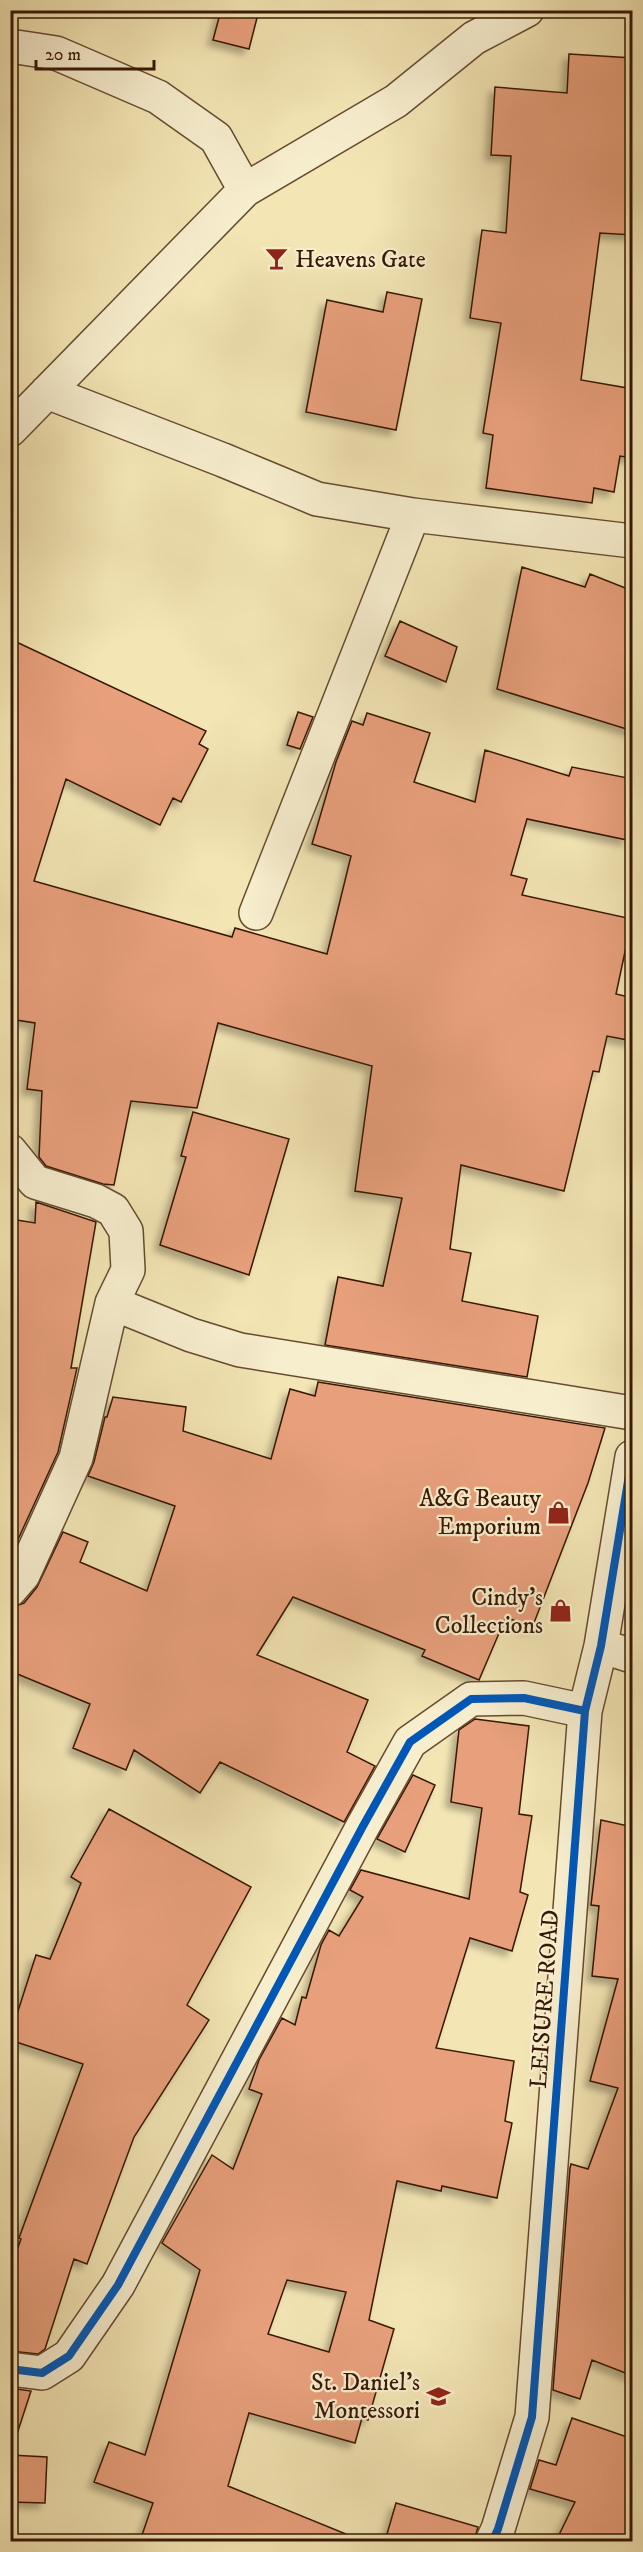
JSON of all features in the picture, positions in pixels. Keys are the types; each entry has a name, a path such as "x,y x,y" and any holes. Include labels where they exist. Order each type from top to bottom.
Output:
{"street":[{"path":"10,430 245,190 396,101 474,38 527,10"},
{"path":"10,46 56,53 158,97 216,138 245,190"},
{"path":"47,392 317,499 413,514 633,541"},
{"path":"256,913 413,514"},
{"path":"10,1151 35,1182 96,1201 113,1210 126,1231 128,1270 112,1304 76,1458 23,1575 10,1590"},
{"path":"112,1304 191,1335 240,1350 633,1413"},
{"name":"LEISURE ROAD","path":"492,2541 498,2529 532,2417 585,1711 601,1646 633,1457"},
{"path":"601,1646 633,1656"},
{"path":"10,2370 42,2373 69,2356 118,2285 410,1742 471,1699 524,1698 585,1711"}],"building":[{"path":"221,10 259,10 249,49 213,40"},
{"path":"569,54 633,58 633,235 600,233 581,380 633,389 633,458 620,456 614,492 594,488 592,503 486,488 493,435 483,433 501,323 470,318 482,230 506,233 511,156 491,155 495,87 567,93"},
{"path":"387,292 422,299 396,430 306,412 327,300 383,312"},
{"path":"522,567 585,587 590,574 633,591 633,731 497,689"},
{"path":"400,621 457,647 446,682 385,656"},
{"path":"10,639 206,731 199,744 208,749 181,802 173,798 160,825 66,779 34,881 232,937 235,928 327,954 351,856 312,844 336,762 352,721 363,725 367,713 430,733 414,782 475,802 485,750 569,776 572,767 633,779 633,809 627,840 527,819 511,875 527,879 522,895 632,919 616,994 633,998 633,1041 607,1036 599,1072 593,1071 564,1191 461,1165 450,1249 471,1253 462,1301 538,1316 527,1377 325,1345 338,1277 383,1286 402,1198 355,1191 372,1066 218,1023 197,1108 131,1101 114,1185 103,1184 46,1166 39,1157 42,1091 27,1089 35,1023 10,1019"},
{"path":"298,712 313,717 300,749 287,745"},
{"path":"193,1112 289,1139 249,1275 160,1245 186,1157 181,1156"},
{"path":"36,1202 96,1222 71,1368 77,1368 58,1452 10,1557 10,1219 35,1223"},
{"path":"318,1382 605,1428 588,1483 532,1628 506,1617 479,1680 422,1656 425,1650 293,1597 257,1655 368,1700 347,1752 375,1766 344,1822 220,1762 200,1793 134,1750 126,1770 73,1748 90,1704 10,1671 10,1608 24,1603 37,1587 63,1532 88,1542 80,1562 147,1591 175,1506 88,1476 113,1397 186,1407 183,1431 271,1459 290,1389 315,1396"},
{"path":"475,1719 529,1726 519,1814 532,1816 520,1892 528,1895 512,1951 470,1938 436,2048 514,2061 505,2121 512,2123 497,2198 442,2186 441,2191 397,2181 369,2320 394,2329 368,2420 362,2418 355,2443 249,2413 228,2486 363,2541 140,2541 153,2503 94,2482 109,2442 145,2455 200,2270 162,2243 212,2155 233,2169 262,2094 249,2089 259,2060 282,2018 295,2025 302,1997 306,1998 321,1945 329,1930 339,1936 363,1897 350,1890 361,1870 469,1899 482,1808 451,1802 459,1730","holes":["287,2280 346,2292 329,2352 268,2334"]},
{"path":"413,1775 435,1785 405,1852 377,1839"},
{"path":"109,1809 251,1887 187,2005 209,2020 134,2137 87,2264 74,2259 45,2349 38,2354 10,2351 10,2270 21,2239 19,2238 83,2064 10,2040 10,2036 36,1955 50,1959 81,1883 71,1877"},
{"path":"601,1820 633,1827 633,2376 592,2360 580,2399 553,2390 570,2168 571,2164 588,2169 618,2088 590,2081 618,1979 592,1976 599,1906 591,1905"},
{"path":"10,2388 31,2391 17,2434 10,2433"},
{"path":"572,2418 633,2439 633,2541 556,2541 575,2502 530,2489 539,2460 556,2465"},
{"path":"10,2455 47,2457 45,2503 10,2502"},
{"path":"396,2503 478,2527 474,2541 385,2541"}],"cycle path":[{"path":"492,2542 532,2417 585,1711 601,1646 632,1457"},
{"path":"10,2369 42,2373 69,2356 118,2285 410,1742 471,1699 524,1698 585,1711"}],"place":[{"name":"Heavens Gate","path":"277,259"},
{"name":"A&G Beauty Emporium","path":"559,1512"},
{"name":"Cindy's Collections","path":"561,1611"},
{"name":"St. Daniel's Montessori","path":"438,2396"}]}
